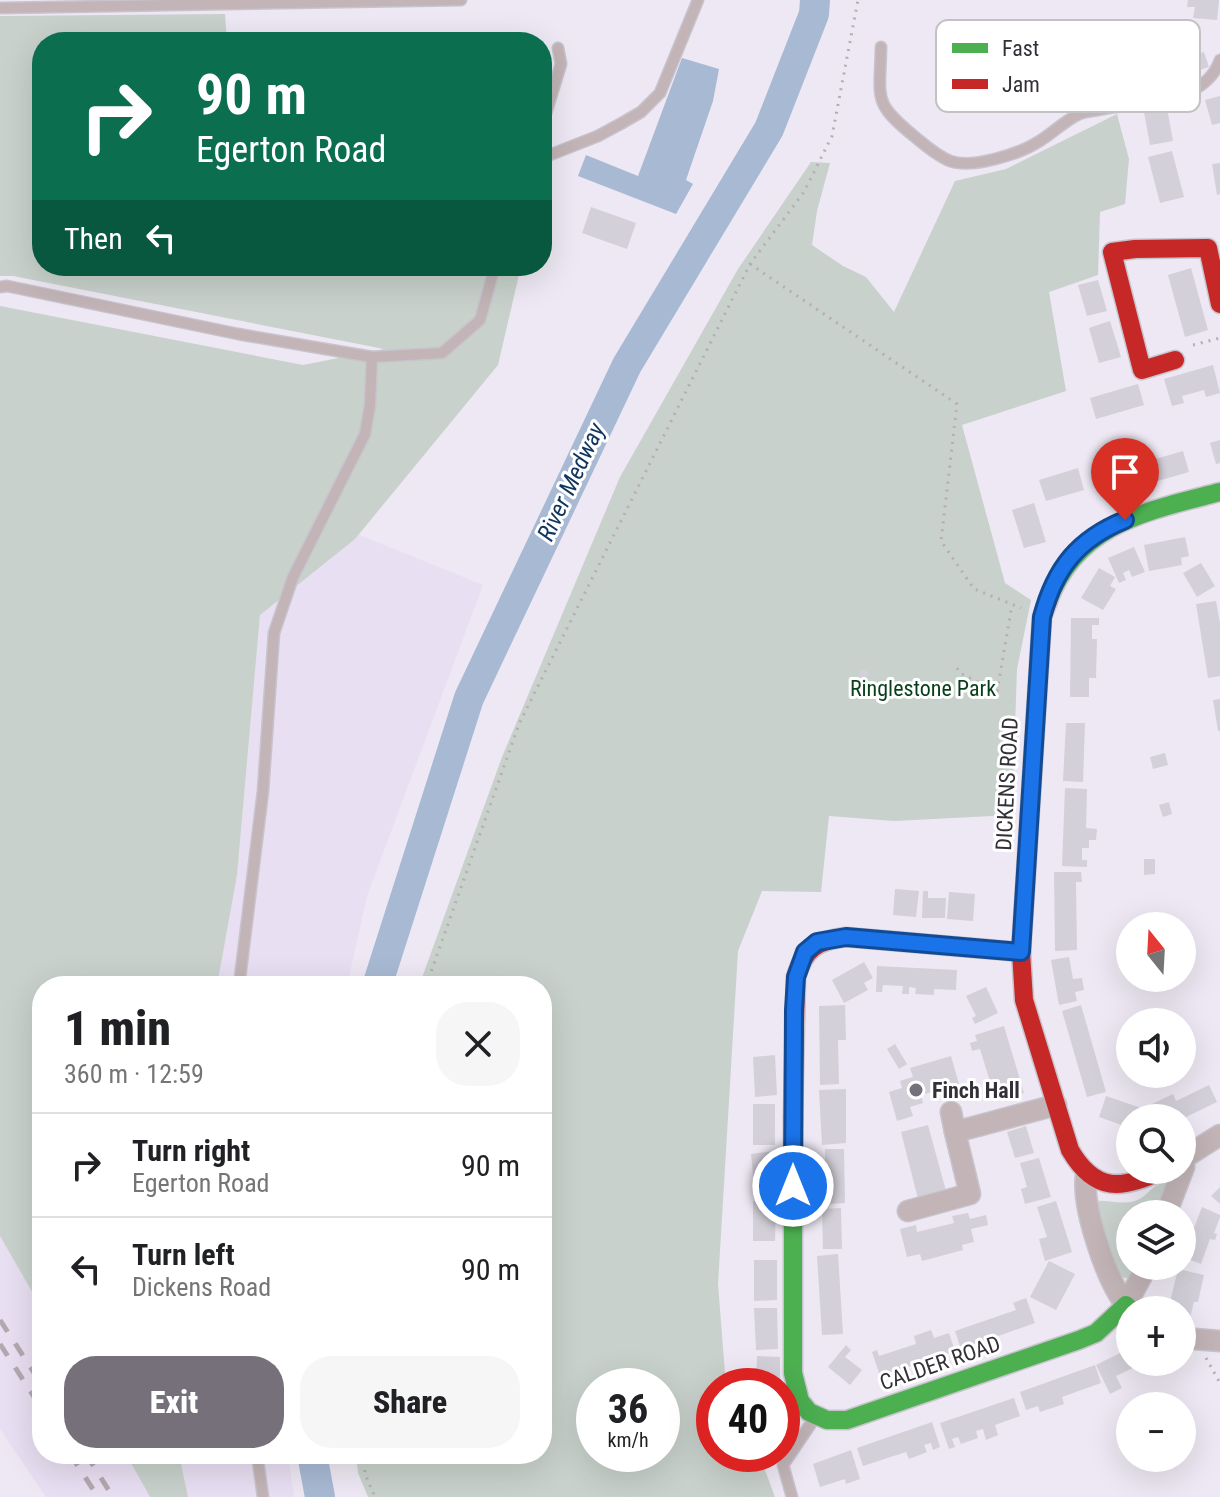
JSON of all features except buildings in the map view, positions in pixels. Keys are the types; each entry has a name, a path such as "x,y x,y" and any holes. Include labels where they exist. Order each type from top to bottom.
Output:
{"street":[{"path":"1175,360 1142,370 1112,252 1208,248 1220,304"},
{"name":"DICKENS ROAD","path":"1086,1176 1070,1150 1024,1000 1021,952 1042,617 1047,598 1063,566 1077,548 1092,537 1125,520 1220,492"},
{"path":"815,1417 800,1399 793,1363 794,1010 796,977 801,960 817,942 846,937 1021,952"},
{"path":"908,1211 970,1194 953,1122 1056,1105"},
{"path":"1196,1150 1220,1135"},
{"path":"1121,1296 1112,1284 1094,1230 1085,1195 1086,1176 1102,1183 1127,1184"},
{"name":"CALDER ROAD","path":"815,1417 847,1420 1065,1346 1096,1333 1116,1317"},
{"path":"1196,1340 1220,1341"}],"lane":[{"path":"0,8 461,0"},
{"path":"552,154 622,123 641,112 660,93 698,0"},
{"path":"881,47 880,101 889,116 931,151 953,162 976,162 1009,155 1036,143 1080,114 1092,112"},
{"path":"552,94 561,64 558,48"},
{"path":"1200,86 1215,74 1220,60"},
{"path":"0,287 372,357 442,353 480,320 492,276"},
{"path":"240,976 263,791 274,633 293,577 365,434 372,357"},
{"path":"792,1497 783,1465 815,1417"},
{"path":"258,1464 263,1497"}],"path":[{"path":"430,976 519,724 750,264 804,192 832,136 858,0"},
{"path":"750,264 957,404 941,541 974,589 1042,617"},
{"path":"1175,360 1179,349 1220,338"},
{"path":"957,668 960,673 997,692 1012,604"},
{"path":"1196,1350 1220,1383"},
{"path":"364,1464 365,1474 375,1497"}],"shaded area":[{"path":"340,527 483,585 367,896 349,976 219,976 237,875 260,615"},
{"path":"0,1236 32,1292 32,1464 132,1464 150,1497 46,1497 0,1429"},
{"path":"181,1464 289,1464 294,1497 188,1497"}],"green space":[{"path":"225,14 226,32 32,32 32,276 519,276 498,365 355,539 260,615 237,875 219,976 32,976 32,1292 0,1236 0,306 303,365 384,349 13,276 0,276 0,16"},
{"name":"Ringlestone Park","path":"1117,114 1129,159 1125,204 1100,212 1098,275 1049,292 1066,391 962,425 1005,583 1031,600 1017,669 1012,815 894,821 829,816 821,892 762,891 738,951 718,1284 725,1368 696,1368 696,1472 766,1472 775,1497 368,1497 357,1464 552,1464 552,976 423,976 502,757 620,477 738,269 811,162 830,163 817,211 812,245 866,277 894,312 955,181 1006,169"},
{"path":"1167,1184 1162,1200 1137,1200 1144,1196 1157,1185"},
{"path":"1095,1201 1116,1202 1116,1274"},
{"path":"132,1464 181,1464 188,1497 150,1497"}],"water":[{"path":"682,58 719,69 713,101 686,180 693,184 676,214 578,176 586,155 638,176"}],"waterway":[{"name":"River Medway","path":"380,976 469,698 627,365 769,129 814,14 815,0"},
{"name":"River Medway","path":"314,1464 320,1497"}],"railway":[{"path":"0,1320 32,1370"},
{"path":"0,1344 32,1394"},
{"path":"77,1464 98,1497"},
{"path":"92,1464 113,1497"}],"traffic: fast":[{"path":"1048,601 1061,575 1077,554 1096,537 1142,514 1220,492"},
{"path":"793,1117 793,1373 800,1401 809,1412 827,1420 847,1420 1079,1340 1096,1333 1116,1314"}],"traffic: jam":[{"path":"1175,360 1142,370 1112,252 1208,248 1220,304"},
{"path":"1048,601 1042,617 1021,952 1024,1000 1070,1150 1089,1174 1116,1184"},
{"path":"793,1117 796,977 803,959 814,948 846,937 1021,952"}],"place":[{"name":"Finch Hall","path":"916,1090"}],"route":[{"path":"793,1186 794,1010 796,977 805,952 817,942 846,937 1021,952 1042,617 1055,579 1077,548 1108,527 1125,520"}]}
